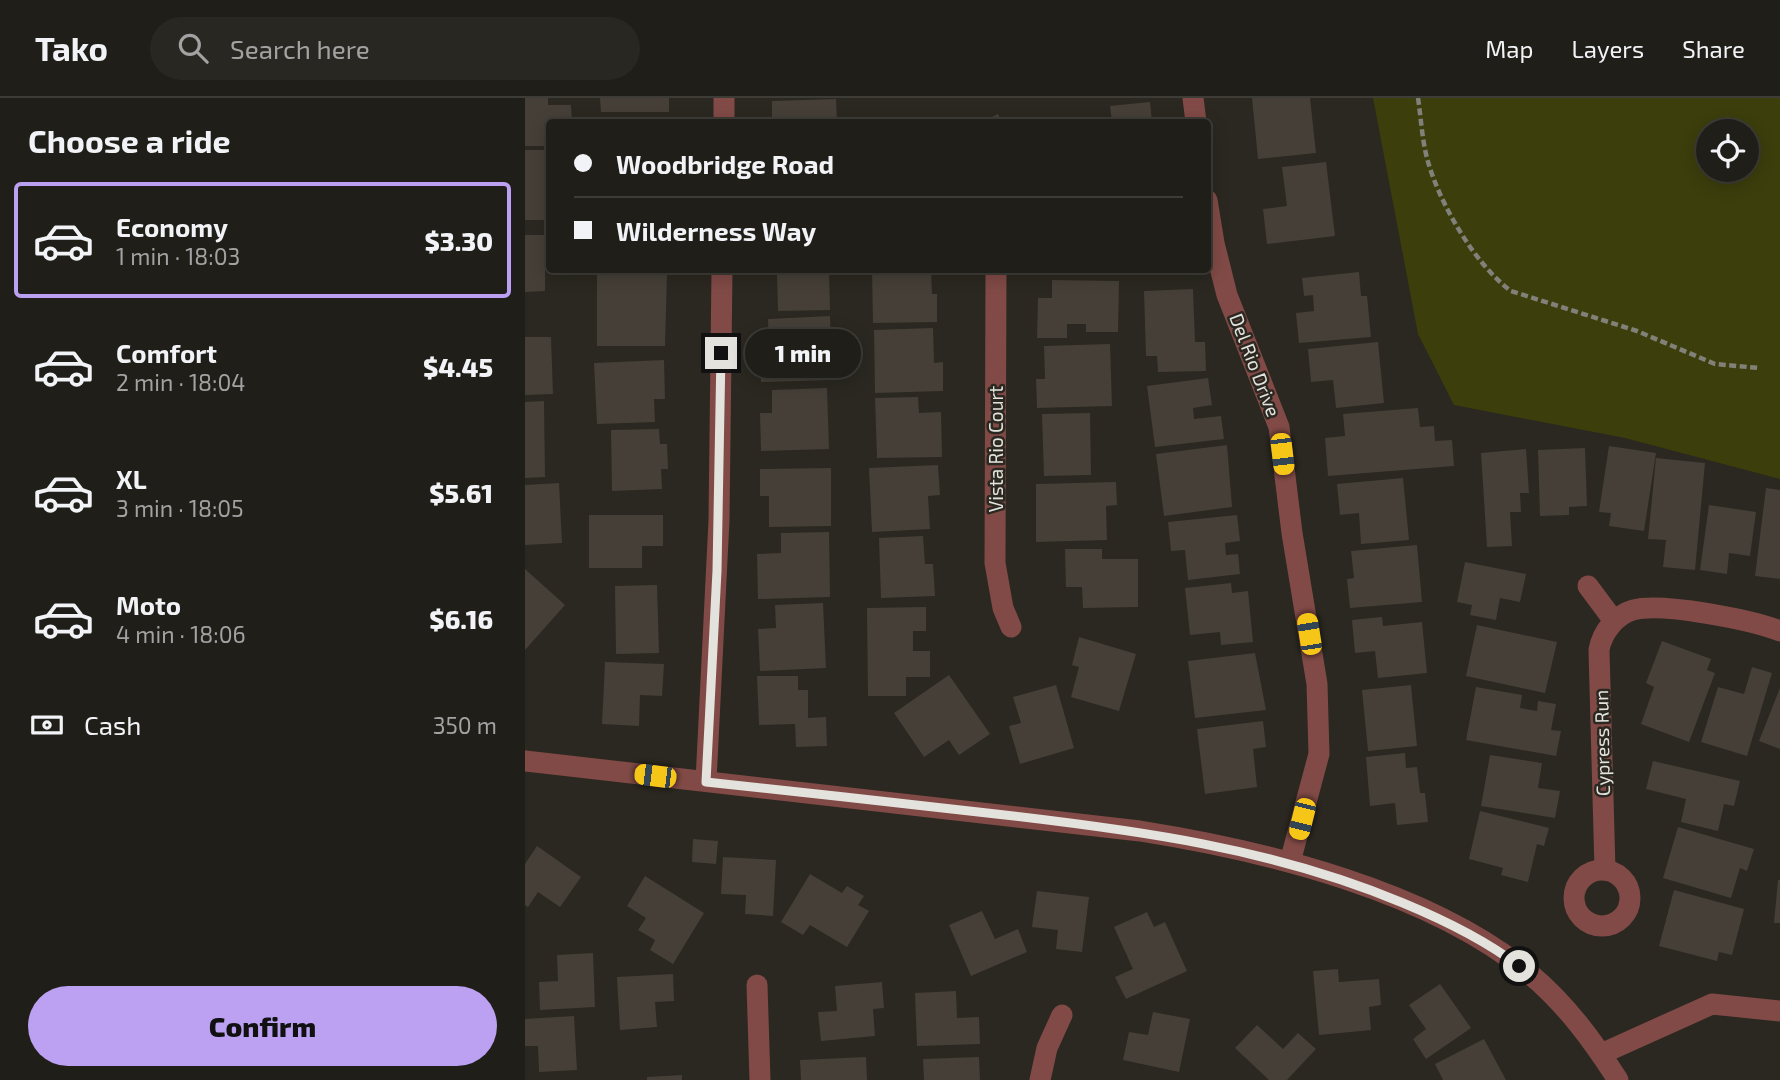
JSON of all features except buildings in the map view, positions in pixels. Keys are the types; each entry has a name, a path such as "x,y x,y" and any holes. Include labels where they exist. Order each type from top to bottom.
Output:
{"street":[{"path":"724,98 724,119"},
{"path":"1193,98 1196,119"},
{"name":"Del Rio Drive","path":"1211,243 1227,295 1279,427 1292,533 1317,684 1319,754 1290,862"},
{"path":"706,782 719,533 722,273"},
{"name":"Vista Rio Court","path":"996,273 995,563 1003,608 1011,627"},
{"path":"1588,586 1614,621 1636,609 1648,609 1740,620 1780,632"},
{"name":"Cypress Run","path":"1605,870 1599,650 1601,640 1614,621"},
{"path":"525,761 1140,831 1290,862 1381,894 1489,945 1550,992 1601,1054 1618,1080"},
{"path":"757,985 760,1080"},
{"path":"1601,1054 1712,1004 1780,1011"},
{"path":"1040,1080 1047,1048 1062,1015"}],"path":[{"path":"1418,98 1427,159 1463,238 1497,281 1511,291 1637,331 1715,364 1759,368"}],"shaded area":[{"path":"1373,98 1780,98 1780,479 1625,438 1454,405 1418,334"}],"route":[{"path":"721,353 719,520 706,782 1140,831 1240,850 1317,870 1381,894 1467,932 1519,966"}]}
